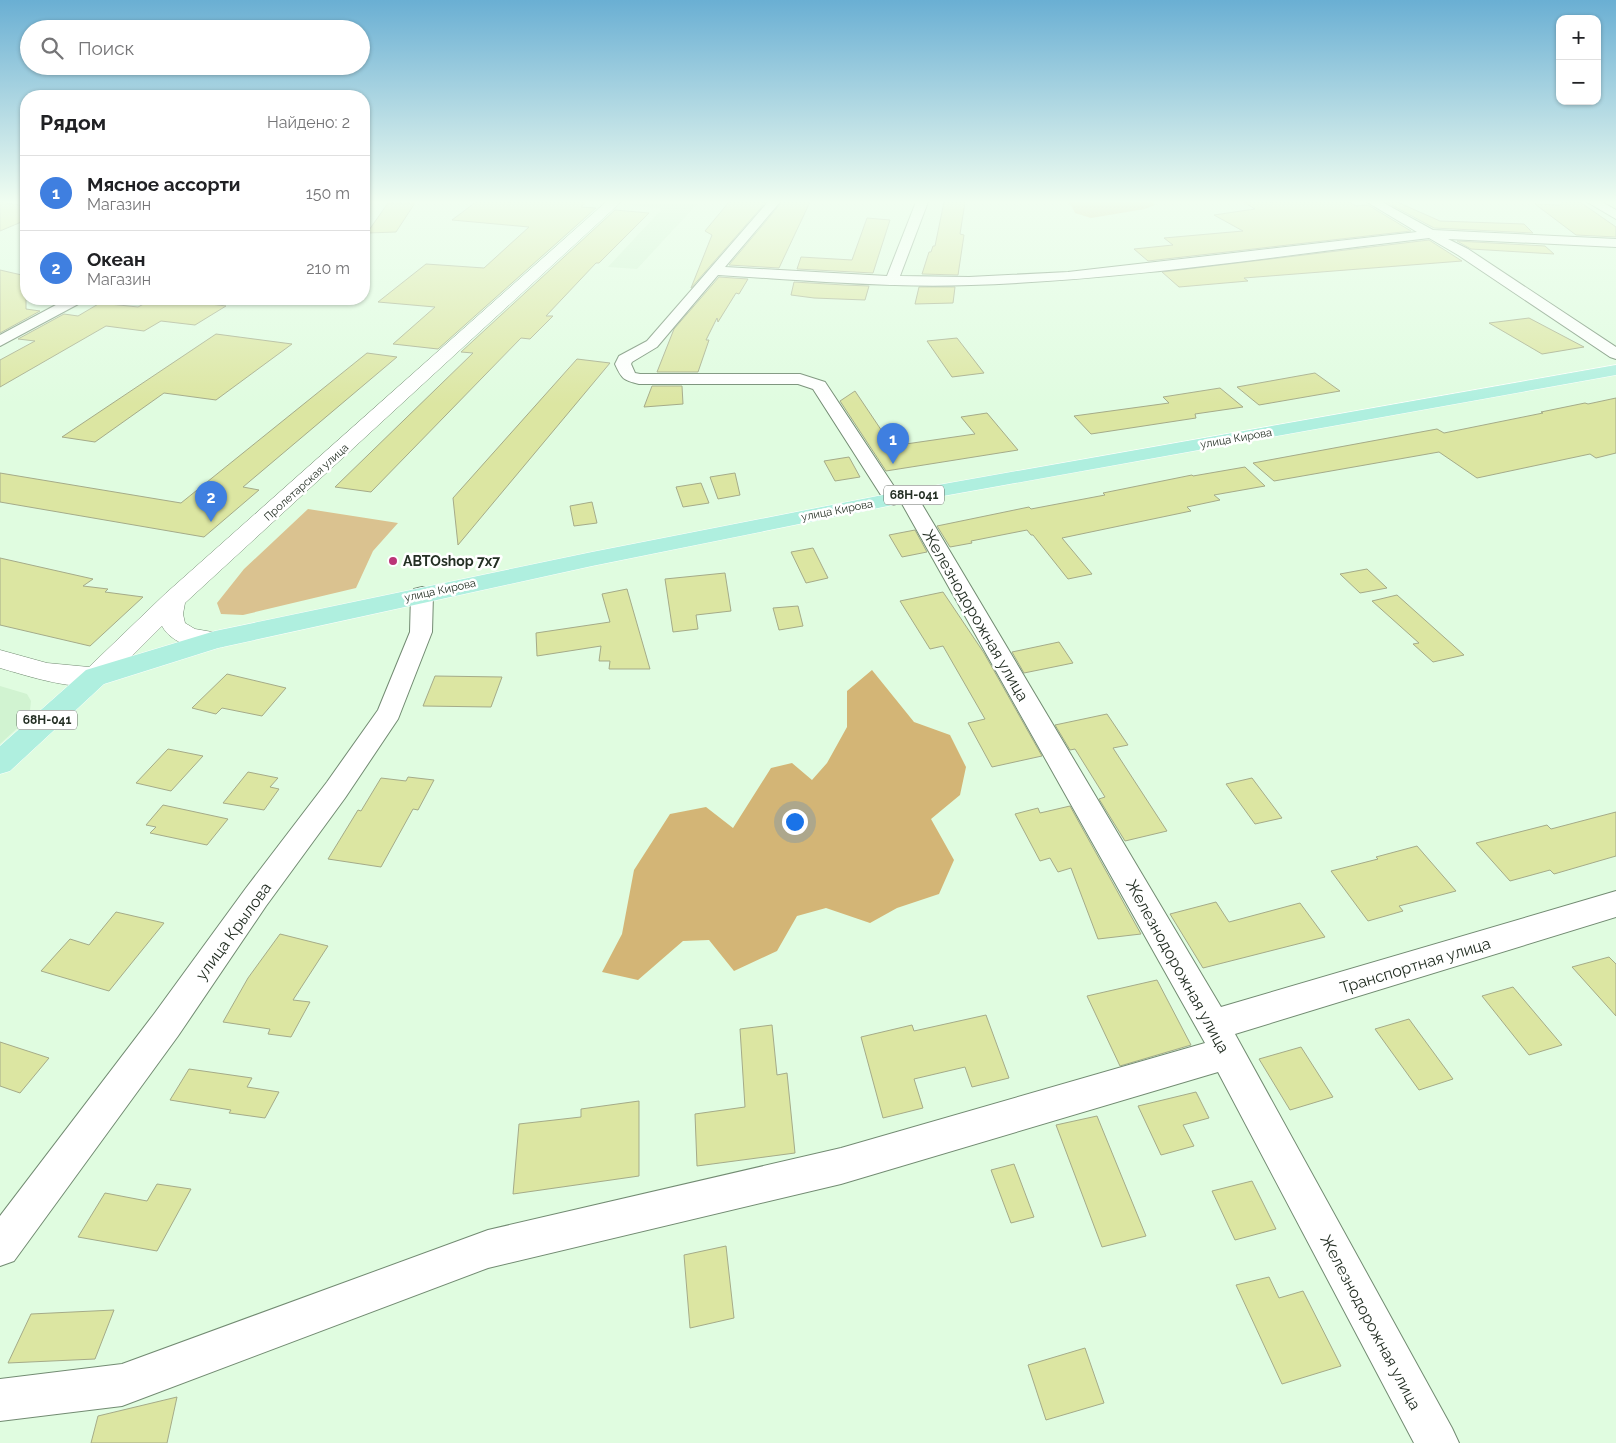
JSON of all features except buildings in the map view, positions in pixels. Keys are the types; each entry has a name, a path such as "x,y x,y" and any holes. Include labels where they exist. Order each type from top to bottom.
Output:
{"main road":[{"name":"улица Кирова","path":"94,677 215,640 422,594 900,498 1616,370"},
{"name":"Пролетарская улица","path":"0,764 94,677"}],"street":[{"name":"Пролетарская улица","path":"94,677 174,600 540,269"},
{"path":"892,280 896,269"},
{"path":"715,270 892,280 969,281 1068,276 1126,269"},
{"path":"1489,269 1616,354"},
{"name":"Железнодорожная улица","path":"715,270 652,344 624,359 629,376 639,380 800,379 819,386 900,498 1220,1039 1437,1443"},
{"path":"0,341 66,305"},
{"name":"улица Крылова","path":"0,1248 166,1025 256,897 336,790 389,713 421,632 422,594"},
{"path":"174,600 171,616 173,626 177,630 182,634 195,638 215,640"},
{"path":"0,659 47,672 94,677"},
{"name":"Транспортная улица","path":"0,1400 122,1385 488,1249 841,1166 1616,904"}],"shaded area":[{"path":"308,509 398,523 373,551 356,588 243,615 221,614 217,603 244,569"},
{"path":"872,670 914,722 950,735 966,767 960,795 931,819 954,860 939,894 897,908 870,923 826,908 797,916 777,951 734,971 709,940 683,941 638,980 602,972 622,934 634,870 670,814 706,807 733,828 771,768 792,763 812,780 827,763 847,727 847,691"},
{"path":"0,686 27,694 31,701 30,711 24,722 0,744"}],"place":[{"name":"Мясное ассорти","path":"893,464"},
{"name":"Океан","path":"211,522"},
{"name":"АВТОshop 7x7","path":"393,561"}]}
